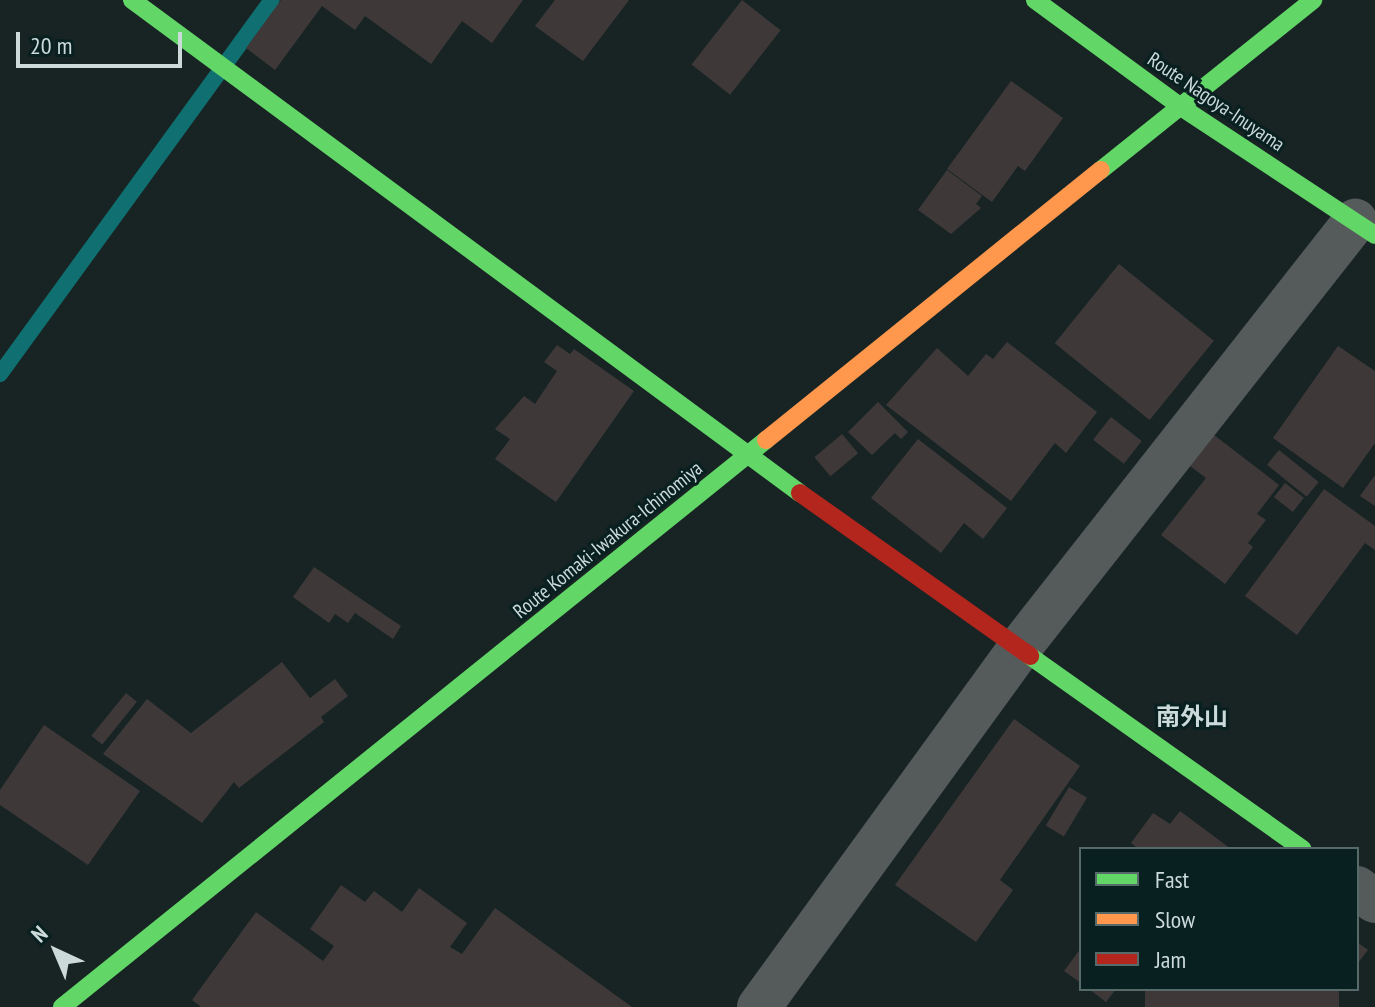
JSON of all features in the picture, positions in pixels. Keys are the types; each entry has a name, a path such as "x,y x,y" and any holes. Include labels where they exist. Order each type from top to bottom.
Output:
{"main road":[{"path":"132,0 747,456 1021,646 1300,847"},
{"name":"Route Nagoya-Inuyama","path":"1035,0 1181,107 1365,228"},
{"name":"Route Komaki-Iwakura-Ichinomiya","path":"62,1007 1313,0"}],"street":[{"path":"759,1007 1021,646 1365,228"}],"building":[{"path":"281,0 523,0 492,43 462,21 431,64 365,16 355,30 322,6 275,70 246,48"},
{"path":"555,0 629,0 583,61 535,26"},
{"path":"742,0 781,30 730,95 692,65"},
{"path":"1011,81 1063,118 1025,171 1018,166 992,202 947,169"},
{"path":"947,170 982,196 976,204 981,208 951,234 918,210"},
{"path":"1119,264 1214,341 1150,420 1055,343"},
{"path":"1007,342 1097,412 1066,453 1055,443 1011,501 886,405 937,348 968,376 986,354 993,359"},
{"path":"557,345 570,354 574,349 634,391 556,502 495,459 510,439 495,429 524,396 535,404 557,371 544,362"},
{"path":"1338,346 1375,371 1375,443 1343,488 1273,438"},
{"path":"878,402 908,432 901,439 895,433 872,455 848,432"},
{"path":"1111,417 1142,441 1124,464 1093,440"},
{"path":"842,434 858,453 830,476 814,457"},
{"path":"1214,435 1279,485 1257,514 1266,520 1248,543 1253,547 1225,584 1161,535 1206,478 1190,466"},
{"path":"918,439 1007,508 983,539 964,523 941,553 871,498"},
{"path":"1279,450 1319,482 1307,497 1267,465"},
{"path":"1375,475 1375,506 1360,496"},
{"path":"1285,483 1304,498 1293,512 1274,497"},
{"path":"1324,489 1375,526 1375,550 1365,543 1297,635 1245,596"},
{"path":"314,567 401,626 393,639 355,613 348,623 335,614 329,623 293,597"},
{"path":"282,662 310,698 335,679 348,696 321,717 324,722 239,788 234,782 202,823 103,754 147,699 191,733"},
{"path":"126,693 137,702 102,745 91,736"},
{"path":"1014,719 1080,766 1000,880 1013,890 976,942 895,885"},
{"path":"44,725 140,791 88,865 0,805 0,790"},
{"path":"1069,787 1087,798 1064,836 1046,826"},
{"path":"1180,811 1228,847 1136,847 1131,843 1153,813 1170,824"},
{"path":"341,885 365,902 374,891 402,912 419,888 467,923 450,947 462,954 495,908 632,1007 201,1007 192,1000 256,912 323,961 334,946 310,929"},
{"path":"1359,943 1368,950 1359,961"},
{"path":"1079,951 1079,982 1064,971"},
{"path":"1092,991 1114,991 1106,1002"},
{"path":"1145,991 1339,991 1339,1007 1145,1007"}],"waterway":[{"path":"0,374 272,0"}],"traffic: fast":[{"path":"132,0 800,493"},
{"path":"1035,0 1181,107 1375,235"},
{"path":"1101,170 1313,0"},
{"path":"62,1007 766,440"},
{"path":"1030,656 1300,847"}],"traffic: slow":[{"path":"766,440 1101,170"}],"traffic: jam":[{"path":"800,493 1030,656"}],"district":[{"name":"南外山","path":"1192,717"}]}
